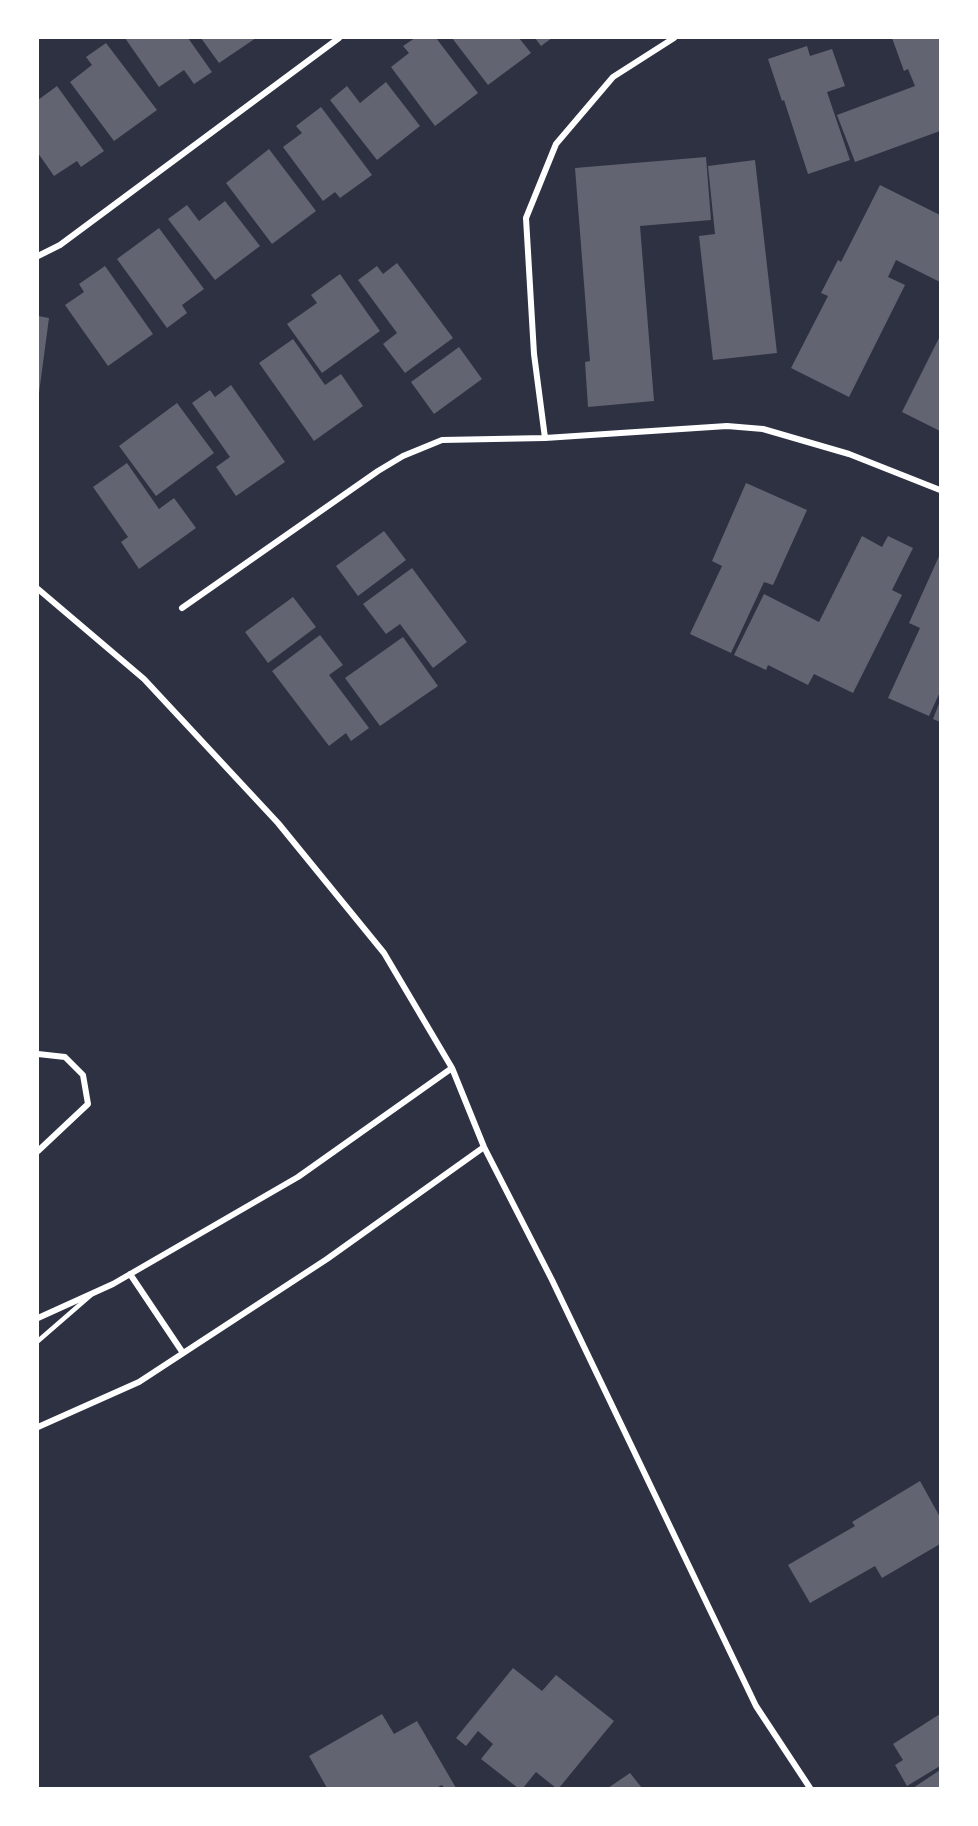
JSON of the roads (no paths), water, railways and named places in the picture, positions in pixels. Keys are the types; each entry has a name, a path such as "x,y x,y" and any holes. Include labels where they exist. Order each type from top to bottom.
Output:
{"street":[{"path":"38,256 60,245 339,38"},
{"path":"545,438 534,354 526,218 556,144 613,77 674,38"},
{"path":"182,608 403,456 442,440 545,438 727,426 763,429 849,454 940,490"},
{"path":"38,590 144,679 278,823 384,953 452,1068 484,1147 552,1280 756,1706 810,1788"},
{"path":"38,1054 65,1057 83,1075 88,1104 38,1151"},
{"path":"38,1318 113,1284 298,1177 452,1068"},
{"path":"38,1428 139,1382 327,1259 484,1147"},
{"path":"130,1274 183,1353"}],"lane":[{"path":"38,1341 95,1292"}]}
